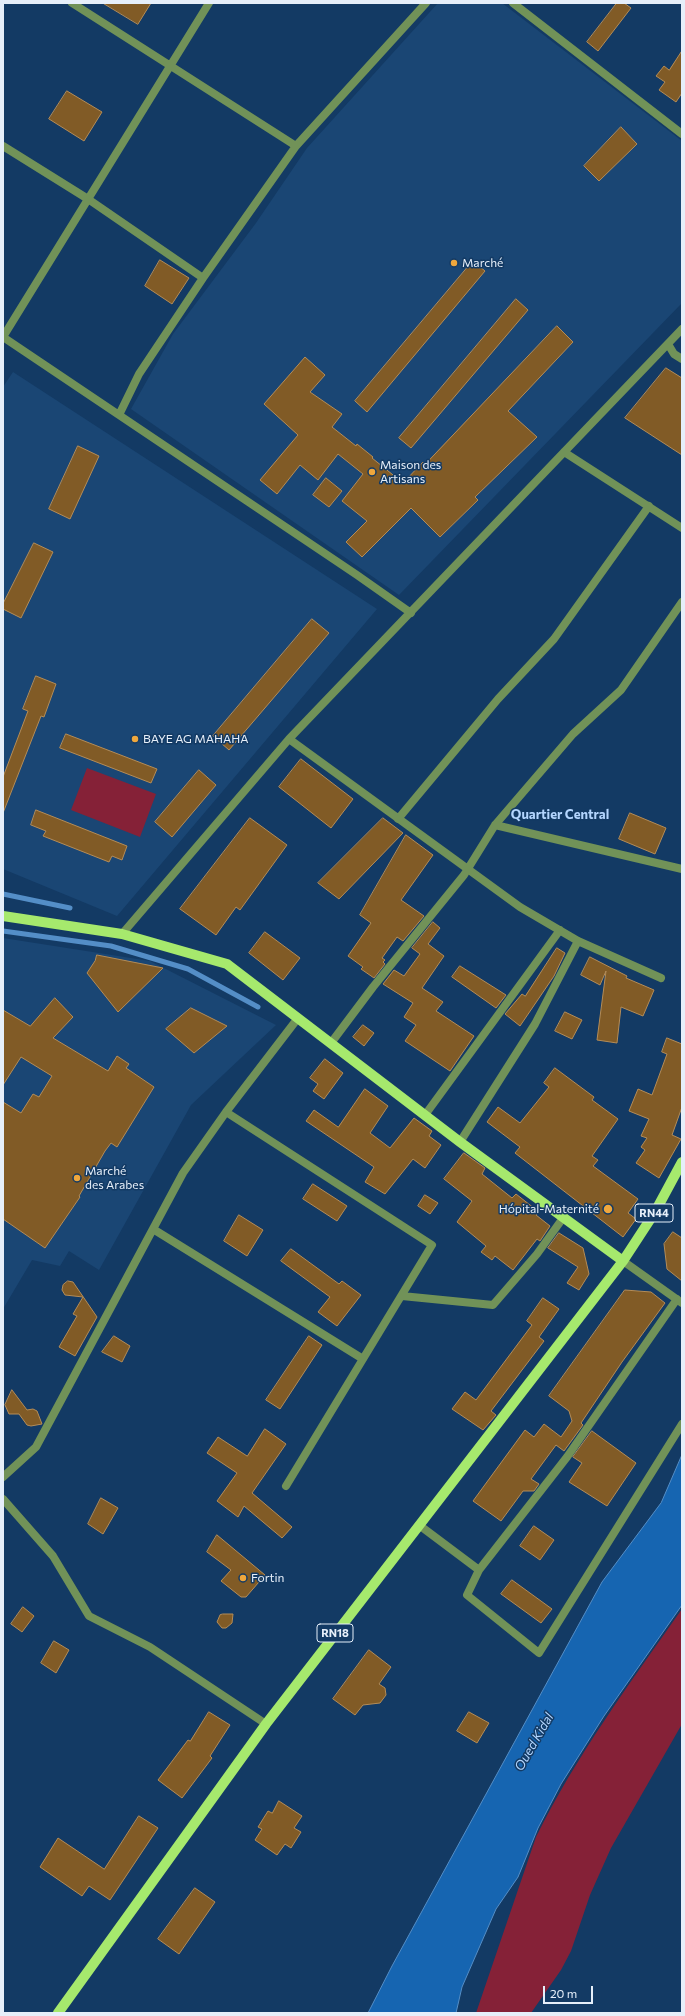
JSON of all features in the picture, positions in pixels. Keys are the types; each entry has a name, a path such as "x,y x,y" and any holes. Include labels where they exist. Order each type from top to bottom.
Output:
{"main road":[{"path":"3,916 122,934 227,964 460,1142 623,1261"},
{"name":"RN44","path":"623,1261 655,1212 682,1162"},
{"name":"RN18","path":"58,2013 266,1724 623,1261"}],"street":[{"path":"72,3 296,146"},
{"path":"209,3 3,337 357,574 410,613"},
{"path":"119,414 139,374 203,278 296,146 426,3"},
{"path":"513,3 682,134"},
{"path":"3,146 88,199 203,278"},
{"path":"122,934 289,739 682,329"},
{"path":"668,344 674,354 682,360"},
{"path":"564,452 682,528"},
{"path":"398,819 498,699 554,639 649,506"},
{"path":"331,1043 373,987 467,870 495,825 573,734 621,690 682,602"},
{"path":"289,739 467,870 520,907 578,941 661,978"},
{"path":"495,825 682,869"},
{"path":"425,1115 560,930"},
{"path":"460,1142 535,1024 578,941"},
{"path":"3,1477 36,1447 183,1173 226,1112 298,1018"},
{"path":"226,1112 432,1245 286,1486"},
{"path":"402,1296 493,1305 537,1254 564,1218"},
{"path":"153,1229 363,1359"},
{"path":"623,1261 680,1301 567,1457 479,1570 467,1595 539,1653 682,1424"},
{"path":"3,1500 53,1556 89,1616 150,1647 266,1724"},
{"path":"419,1525 479,1570"}],"shaded area":[{"name":"Marché","path":"438,3 502,3 682,141 682,303 399,595 131,409 173,334 256,223 307,148"},
{"name":"BAYE AG MAHAHA","path":"13,372 377,609 117,916 3,869 3,387"},
{"path":"87,768 156,794 140,837 71,810"},
{"name":"Marché des Arabes","path":"3,938 150,961 276,1025 191,1105 99,1270 69,1251 60,1266 32,1260 3,1309"},
{"path":"682,1609 682,1724 611,1848 590,1895 571,1951 561,1970 531,2013 476,2013 536,1837 568,1778 604,1720"}],"water":[{"name":"Oued Kidal","path":"682,1455 682,1605 604,1716 561,1784 538,1828 518,1877 496,1909 462,1987 456,2013 368,2013 392,1966 602,1582 661,1503"}],"building":[{"path":"103,3 151,3 138,24"},
{"path":"617,3 624,3 631,8 598,51 587,42"},
{"path":"682,51 682,93 676,102 659,90 665,82 656,76 664,66 669,70"},
{"path":"67,91 102,112 84,141 49,119"},
{"path":"621,127 637,144 599,181 584,166"},
{"path":"160,260 189,278 172,304 145,286"},
{"path":"473,261 485,271 367,412 355,401"},
{"path":"516,299 528,310 411,448 399,438"},
{"path":"557,326 573,342 508,411 537,437 475,497 478,500 440,537 411,508 362,557 346,542 367,521 342,501 363,474 338,454 318,480 300,465 277,494 260,480 298,435 264,404 305,357 325,375 310,392 342,414 332,427 356,446 357,444 403,483 423,462 425,464"},
{"path":"666,368 682,378 682,455 625,418"},
{"path":"78,446 99,456 70,519 49,509"},
{"path":"326,478 342,491 329,507 313,495"},
{"path":"34,543 53,552 21,618 3,609 3,604"},
{"path":"312,619 329,633 229,750 213,736"},
{"path":"36,676 56,684 44,717 41,716 3,813 3,777 28,711 23,709"},
{"path":"66,734 157,769 151,783 60,748"},
{"path":"301,759 353,799 331,828 279,787"},
{"path":"199,770 216,785 172,837 155,822"},
{"path":"36,810 127,846 122,860 112,856 109,862 43,836 46,831 31,825"},
{"path":"630,813 666,828 655,854 619,839"},
{"path":"250,818 287,845 240,910 236,907 216,935 180,909"},
{"path":"383,818 403,833 339,899 318,883"},
{"path":"406,835 433,855 401,900 424,916 403,941 397,937 382,958 385,960 383,962 385,964 374,978 361,969 363,967 348,956 371,923 360,915"},
{"path":"433,922 440,928 428,944 444,956 422,988 443,1002 436,1011 474,1036 450,1071 405,1041 416,1025 404,1017 413,1003 383,984 394,970 404,976 420,954 412,948"},
{"path":"265,932 300,958 283,980 249,953"},
{"path":"557,948 565,953 554,976 520,1026 505,1014 522,994 525,996"},
{"path":"97,955 163,968 118,1012 87,973"},
{"path":"590,957 627,976 626,978 654,990 643,1016 621,1007 617,1043 597,1040 606,971 600,985 581,975"},
{"path":"460,966 506,995 496,1008 452,977"},
{"path":"55,998 73,1017 53,1038 108,1071 117,1056 129,1064 126,1068 154,1087 117,1147 111,1143 105,1151 79,1196 80,1197 45,1248 3,1219 3,1102 21,1113 33,1094 39,1097 52,1076 21,1057 3,1085 3,1010 30,1026"},
{"path":"191,1008 227,1026 194,1053 166,1029"},
{"path":"565,1012 582,1020 572,1039 555,1031"},
{"path":"363,1025 374,1033 364,1046 353,1037"},
{"path":"667,1038 682,1044 682,1107 672,1135 681,1139 659,1178 636,1163 645,1150 641,1147 647,1138 641,1136 649,1119 629,1111 638,1089 652,1095 667,1054 662,1052"},
{"path":"325,1059 343,1073 324,1099 313,1091 318,1084 310,1078"},
{"path":"555,1068 594,1097 592,1100 618,1119 592,1156 598,1160 593,1166 638,1199 628,1213 636,1219 623,1237 515,1153 520,1147 487,1122 498,1107 520,1123 549,1087 544,1083"},
{"path":"365,1089 388,1106 370,1133 390,1148 414,1118 432,1131 429,1136 441,1145 425,1168 413,1159 385,1194 365,1182 374,1167 306,1121 314,1110 338,1127"},
{"path":"464,1153 485,1168 482,1174 512,1198 516,1194 539,1212 536,1215 550,1226 540,1241 537,1239 513,1270 495,1256 492,1260 481,1252 486,1246 457,1222 472,1201 444,1179"},
{"path":"313,1184 347,1206 337,1221 303,1199"},
{"path":"425,1195 438,1203 430,1214 418,1206"},
{"path":"239,1215 263,1230 247,1256 224,1241"},
{"path":"673,1232 682,1238 682,1281 667,1269 664,1244"},
{"path":"559,1233 583,1248 589,1274 579,1290 567,1283 578,1267 548,1248"},
{"path":"291,1249 339,1284 342,1281 361,1295 337,1326 318,1312 330,1297 281,1261"},
{"path":"68,1281 73,1282 97,1317 75,1356 59,1347 77,1316 73,1314 83,1297 65,1295 62,1290 63,1285"},
{"path":"625,1290 651,1292 665,1303 622,1362 581,1423 583,1425 564,1451 556,1445 531,1479 539,1484 534,1491 523,1491 501,1521 473,1501 525,1430 534,1437 544,1424 561,1437 572,1421 569,1411 549,1396"},
{"path":"543,1298 559,1309 539,1337 544,1341 491,1411 496,1415 483,1430 452,1409 465,1392 476,1400 532,1325 527,1321"},
{"path":"114,1336 130,1346 122,1362 102,1352"},
{"path":"309,1336 322,1345 280,1409 266,1400"},
{"path":"12,1390 27,1410 33,1409 37,1411 42,1424 31,1426 27,1425 19,1414 9,1414 5,1405"},
{"path":"265,1429 286,1444 252,1493 292,1527 282,1538 244,1506 238,1517 217,1501 237,1473 207,1453 218,1437 247,1456"},
{"path":"592,1431 636,1463 607,1506 569,1482 582,1463 573,1457"},
{"path":"101,1498 118,1508 103,1534 88,1524"},
{"path":"534,1526 554,1540 540,1560 520,1546"},
{"name":"Fortin","path":"217,1535 265,1575 246,1597 241,1597 221,1581 231,1570 207,1552"},
{"path":"512,1580 552,1609 541,1623 501,1594"},
{"path":"23,1607 34,1616 22,1632 11,1624"},
{"path":"233,1614 232,1623 226,1628 222,1628 217,1622 220,1615"},
{"path":"54,1641 69,1650 56,1673 41,1663"},
{"path":"369,1650 391,1667 379,1684 385,1688 386,1695 380,1703 363,1705 355,1715 333,1699"},
{"path":"209,1712 230,1725 210,1756 212,1758 182,1798 158,1780 188,1740 190,1741"},
{"path":"469,1712 489,1723 477,1743 457,1731"},
{"path":"279,1801 302,1816 294,1828 301,1832 291,1848 285,1844 277,1855 255,1840 262,1829 258,1827 268,1811 272,1813"},
{"path":"139,1816 158,1828 110,1900 89,1886 82,1896 40,1867 58,1838 104,1869"},
{"path":"195,1888 215,1902 179,1954 158,1939"}],"waterway":[{"path":"3,894 70,908"},
{"path":"3,931 111,946 188,969 258,1007"}],"place":[{"name":"Marché","path":"454,263"},
{"name":"Maison des Artisans","path":"372,472"},
{"name":"BAYE AG MAHAHA","path":"135,739"},
{"name":"Marché des Arabes","path":"77,1178"},
{"name":"Hópital-Maternité","path":"608,1209"},
{"name":"Fortin","path":"243,1578"}],"district":[{"name":"Quartier Central","path":"560,815"}]}
